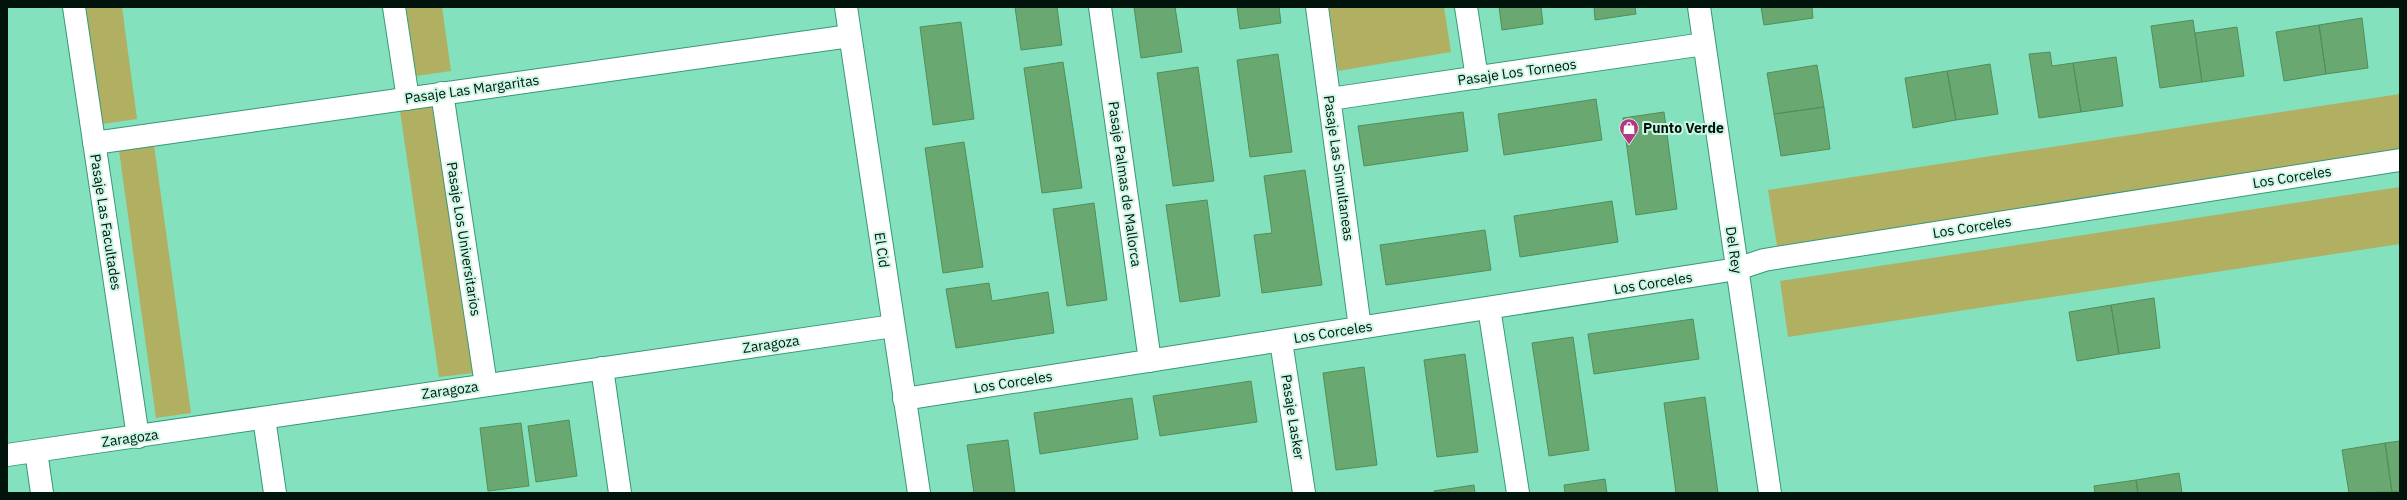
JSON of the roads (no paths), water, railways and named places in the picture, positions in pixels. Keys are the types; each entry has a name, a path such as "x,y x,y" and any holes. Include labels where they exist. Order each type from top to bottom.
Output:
{"street":[{"name":"Pasaje Las Facultades","path":"74,7 138,437"},
{"path":"394,7 408,99"},
{"name":"El Cid","path":"846,7 919,493"},
{"name":"Pasaje Palmas de Mallorca","path":"1100,7 1150,361"},
{"name":"Pasaje Las Simultaneas","path":"1317,7 1360,328"},
{"path":"1466,7 1477,78"},
{"name":"Del Rey","path":"1698,7 1770,493"},
{"name":"Pasaje Las Margaritas","path":"94,143 850,36"},
{"name":"Pasaje Los Torneos","path":"1330,100 1704,44"},
{"name":"Pasaje Los Universitarios","path":"442,93 486,385"},
{"name":"Los Corceles","path":"904,399 1737,269 1764,260 1782,257 2400,160"},
{"path":"1489,308 1518,493"},
{"name":"Zaragoza","path":"7,455 893,326"},
{"name":"Pasaje Lasker","path":"1281,341 1304,493"},
{"path":"602,368 620,493"},
{"path":"264,418 275,493"},
{"path":"36,451 42,493"}],"place":[{"name":"Punto Verde","path":"1629,145"}]}
